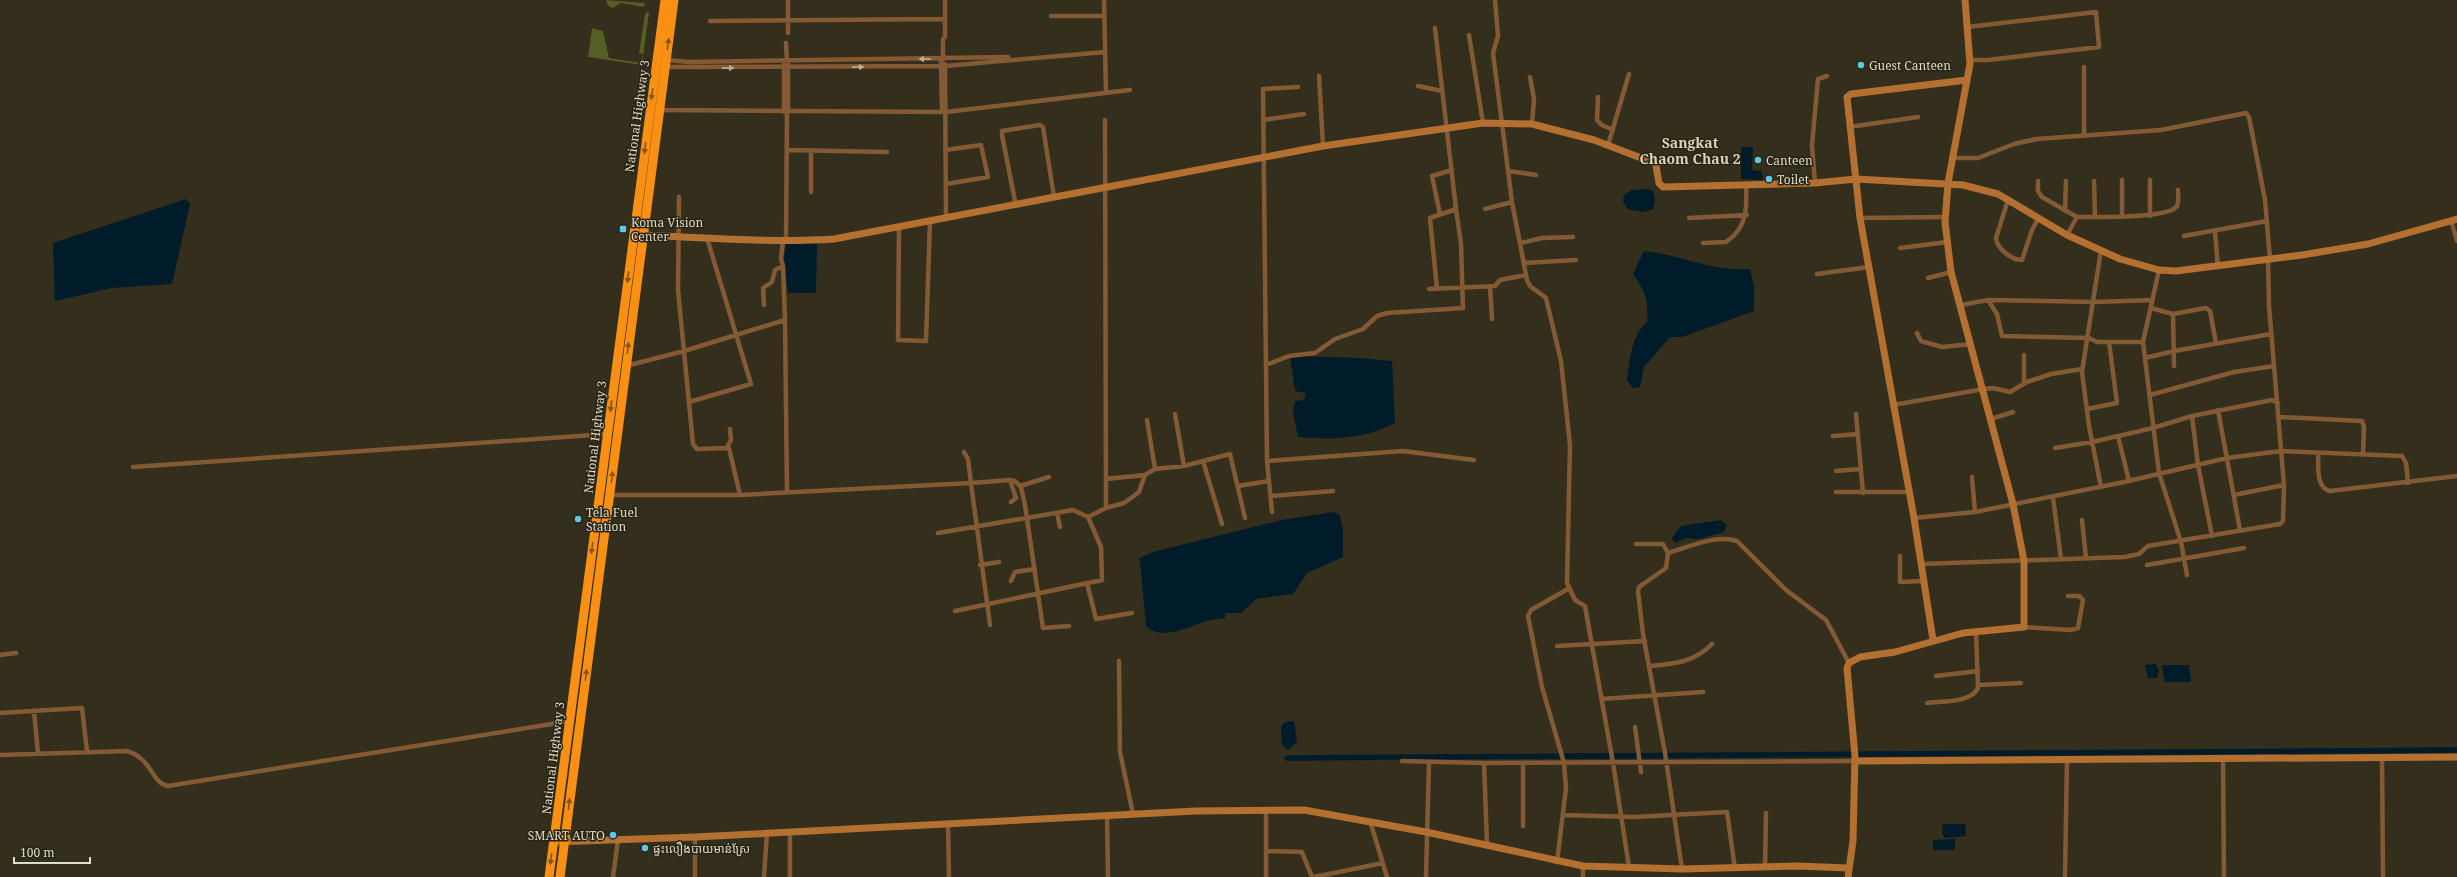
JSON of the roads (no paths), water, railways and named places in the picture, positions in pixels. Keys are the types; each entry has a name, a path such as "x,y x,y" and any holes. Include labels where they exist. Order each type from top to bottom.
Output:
{"highway":[{"name":"National Highway 3","path":"560,877 643,235 665,0"},
{"name":"National Highway 3","path":"549,877 607,434 654,110 666,64 674,0"}],"street":[{"path":"788,0 788,34"},
{"path":"945,0 943,66 946,219"},
{"path":"1104,0 1106,92"},
{"path":"1495,0 1498,36 1493,53 1512,202 1526,275 1530,286 1546,298 1561,361 1570,445 1570,518 1566,574 1568,589 1575,600 1585,606 1622,817 1629,867"},
{"path":"1965,0 1969,60 1967,80 1948,183 1946,216 1947,242 1951,272 2014,504 2024,561 2024,628"},
{"path":"1967,27 2096,12 2099,47 1988,60 1969,60"},
{"path":"1051,16 1104,16"},
{"path":"710,21 945,19"},
{"path":"1266,365 1289,356 1315,353 1335,339 1363,329 1377,316 1387,313 1463,308 1463,287 1456,209 1435,28"},
{"path":"1469,35 1483,123"},
{"path":"786,43 787,150 785,240 781,259 783,266 785,320 787,491"},
{"path":"666,64 786,67 943,66 1105,52"},
{"path":"666,64 689,62 943,59 1048,56"},
{"path":"2084,67 2084,135"},
{"path":"1608,145 1629,74"},
{"path":"1319,76 1323,146"},
{"path":"1815,184 1812,145 1818,79 1827,76"},
{"path":"1530,77 1534,99 1532,124"},
{"path":"1934,640 1914,518 1860,218 1849,127 1848,95 1967,80"},
{"path":"1418,86 1442,91"},
{"path":"1272,512 1267,461 1263,89 1298,87"},
{"path":"654,110 944,112 1130,90"},
{"path":"1598,97 1597,120 1602,125 1613,130"},
{"path":"1263,120 1304,114"},
{"path":"1921,564 2125,557 2138,554 2148,546 2181,542 2240,530 2280,524 2283,521 2284,485 2271,334 2267,221 2265,200 2249,114 2239,114 2161,130 2037,139 2014,144 1978,158 1953,158"},
{"path":"1849,127 1918,117"},
{"path":"1104,120 1106,508"},
{"path":"643,235 785,240 834,239 1016,206 1054,197 1323,146 1446,127 1502,122 1532,124 1608,145 1641,158 1654,160 1659,183 1663,187 1746,184 1815,184 1856,178 1948,183 1998,194 2067,235 2120,259 2159,270 2176,271 2218,267 2378,242 2454,219 2457,241"},
{"path":"1016,206 1002,135 1002,131 1008,129 1040,125 1042,127 1054,197"},
{"path":"945,150 981,145 988,177 946,184"},
{"path":"787,150 887,152"},
{"path":"811,151 811,192"},
{"path":"1440,214 1432,176 1452,170"},
{"path":"1508,171 1536,175"},
{"path":"2122,180 2122,216"},
{"path":"2150,180 2150,216"},
{"path":"2038,181 2039,194 2077,217 2150,216 2177,206 2178,190"},
{"path":"2065,211 2066,181"},
{"path":"2094,181 2095,217"},
{"path":"1704,243 1729,240 1747,215 1746,184"},
{"path":"679,197 677,236 678,290 694,448 727,446"},
{"path":"2008,200 1996,238 1998,244 2010,256 2022,260 2032,230 2039,217"},
{"path":"1485,209 1512,202"},
{"path":"1437,289 1430,218 1456,209"},
{"path":"1689,218 1747,215"},
{"path":"1860,218 1946,216"},
{"path":"2067,235 2077,217"},
{"path":"900,227 898,340 926,341 930,221"},
{"path":"2184,236 2215,232 2267,221"},
{"path":"2215,232 2218,267"},
{"path":"689,402 751,384 707,237"},
{"path":"1521,244 1542,238 1573,237"},
{"path":"1900,248 1947,242"},
{"path":"2100,487 2082,369 2089,338 2101,250"},
{"path":"1524,263 1576,260"},
{"path":"764,305 763,288 772,282 775,270 783,266"},
{"path":"1817,274 1869,267"},
{"path":"2159,270 2143,342 2159,473 2181,542 2186,575"},
{"path":"1928,278 1951,272"},
{"path":"1429,289 1494,286 1500,280 1526,275"},
{"path":"1490,286 1492,319"},
{"path":"1961,305 1988,300 2094,302 2153,300"},
{"path":"1988,300 1997,314 2002,336 2089,338 2097,342 2143,342"},
{"path":"2151,308 2173,314 2206,308 2210,311 2216,343"},
{"path":"2173,314 2174,366"},
{"path":"626,366 684,351 785,320"},
{"path":"1917,333 1921,341 1942,347 1971,344"},
{"path":"2145,358 2216,343 2271,334"},
{"path":"2087,409 2117,403 2109,342"},
{"path":"2024,355 2024,384"},
{"path":"2150,395 2234,372 2274,366"},
{"path":"1893,405 1984,389 1993,388 2010,392 2024,384 2051,374 2082,369"},
{"path":"2055,448 2092,442 2153,428 2218,410 2272,400 2278,402"},
{"path":"2218,410 2240,530"},
{"path":"1991,419 2013,412"},
{"path":"1175,414 1184,466"},
{"path":"1856,414 1863,493"},
{"path":"2192,416 2198,465 2212,536"},
{"path":"2279,417 2362,421 2364,427 2363,455"},
{"path":"1147,420 1155,469"},
{"path":"727,446 731,440 730,429"},
{"path":"133,467 607,434"},
{"path":"1833,436 1858,434"},
{"path":"2118,436 2129,481"},
{"path":"727,446 732,457 740,495"},
{"path":"1267,461 1403,451 1474,460"},
{"path":"1914,518 1975,512 2129,481 2227,458 2281,451 2404,457 2408,483"},
{"path":"964,452 968,459 980,564 988,605 990,625"},
{"path":"2318,453 2320,485 2323,489 2330,491 2408,483 2457,476"},
{"path":"1106,479 1145,475 1155,469 1184,466 1230,454 1245,518"},
{"path":"1202,461 1222,524"},
{"path":"1836,471 1861,469"},
{"path":"1088,517 1106,508 1124,503 1139,492 1145,475"},
{"path":"1020,486 1049,477"},
{"path":"1972,477 1975,512"},
{"path":"609,495 740,495 787,491 1010,480 1015,481 1020,486 1028,518 1043,628 1069,626"},
{"path":"1010,480 1016,498 1010,502"},
{"path":"1238,486 1269,481"},
{"path":"2234,495 2284,485"},
{"path":"1271,496 1332,490"},
{"path":"1836,492 1909,492"},
{"path":"2053,496 2061,559"},
{"path":"938,533 1073,510 1088,517 1101,547 1103,578 1087,584 955,611"},
{"path":"1057,513 1060,527"},
{"path":"2082,520 2086,558"},
{"path":"1668,553 1715,540 1729,539 1737,541 1786,590 1826,620 1849,663"},
{"path":"1636,544 1663,544 1668,553 1666,568 1638,589 1654,696 1666,758 1682,869"},
{"path":"2147,565 2184,557 2244,548"},
{"path":"1900,556 1900,582 1924,581"},
{"path":"980,564 999,562"},
{"path":"1010,581 1015,572 1035,569"},
{"path":"1087,584 1096,619 1132,613"},
{"path":"1557,862 1564,815 1566,788 1563,759 1542,687 1528,616 1531,610 1568,589"},
{"path":"1848,877 1848,868 1853,840 1855,757 1847,668 1849,663 1860,657 1895,652 1934,640 1976,632 2024,628 2070,630 2078,628 2081,621 2082,597 2068,596"},
{"path":"1927,703 1969,697 1976,693 1978,686 1978,670 1976,632"},
{"path":"1557,646 1645,641"},
{"path":"1650,666 1675,664 1694,658 1702,655 1712,644"},
{"path":"0,655 16,653"},
{"path":"1119,661 1120,752 1132,814"},
{"path":"1936,676 1978,670"},
{"path":"1978,686 2021,683"},
{"path":"1601,699 1703,692"},
{"path":"0,713 82,708 87,751"},
{"path":"34,711 38,754"},
{"path":"0,755 87,751 127,751 137,754 145,760 159,782 168,786 570,721"},
{"path":"1635,727 1640,753 1641,772"},
{"path":"1402,761 1523,763 1563,759 1612,758 1640,761 1666,758 1855,757 2066,760 2457,757"},
{"path":"2382,757 2383,877"},
{"path":"2222,758 2224,877"},
{"path":"2065,877 2066,760"},
{"path":"1426,877 1429,762"},
{"path":"1484,763 1487,844"},
{"path":"1523,763 1523,826"},
{"path":"1266,810 1266,877"},
{"path":"554,842 564,843 767,834 1132,814 1304,810 1370,821 1487,844 1557,862 1583,866 1682,869 1736,869 1798,866 1848,868"},
{"path":"1564,815 1622,817 1727,812 1736,869"},
{"path":"1765,867 1766,813"},
{"path":"1107,816 1108,877"},
{"path":"1370,821 1387,877"},
{"path":"948,824 949,877"},
{"path":"790,832 790,877"},
{"path":"764,877 767,834"},
{"path":"695,837 695,877"},
{"path":"613,877 618,840"},
{"path":"1267,851 1302,852 1313,877 1383,864"},
{"path":"1583,866 1583,877"}],"water":[{"path":"1741,147 1753,147 1752,170 1761,171 1763,180 1741,179"},
{"path":"1648,189 1653,191 1655,201 1653,209 1644,212 1627,209 1623,201 1624,195 1632,190"},
{"path":"186,199 190,204 172,284 111,288 55,301 53,243"},
{"path":"786,244 817,244 816,293 788,293 784,258"},
{"path":"1644,251 1709,266 1750,269 1754,287 1754,311 1682,337 1670,337 1644,367 1640,387 1633,388 1627,380 1630,357 1634,341 1647,322 1647,302 1641,285 1633,274"},
{"path":"1290,356 1360,358 1392,361 1395,423 1372,432 1348,437 1298,437 1293,412 1295,401 1304,400 1306,393 1295,391"},
{"path":"1334,512 1340,515 1343,531 1343,557 1307,573 1293,594 1256,599 1241,613 1225,613 1225,618 1209,620 1168,633 1152,631 1146,626 1140,561 1138,559 1153,552 1282,520"},
{"path":"1721,520 1727,525 1724,532 1698,539 1686,538 1676,543 1673,541 1672,538 1681,526"},
{"path":"2155,664 2159,670 2157,678 2148,678 2145,665"},
{"path":"2162,665 2189,665 2191,682 2165,682"},
{"path":"1294,721 1297,742 1288,750 1282,744 1281,727 1285,722"},
{"path":"1943,824 1965,824 1966,836 1945,838 1942,833"},
{"path":"1955,839 1955,850 1933,850 1933,840"}],"waterway":[{"path":"1287,758 2457,750"}],"place":[{"name":"Guest Canteen","path":"1861,65"},
{"name":"Canteen","path":"1758,160"},
{"name":"Toilet","path":"1769,179"},
{"name":"Koma Vision Center","path":"623,229"},
{"name":"Tela Fuel Station","path":"578,519"},
{"name":"SMART AUTO","path":"613,835"},
{"name":"ផ្ទះលឿងបាយមាន់ស្រែ","path":"645,848"}],"district":[{"name":"Sangkat Chaom Chau 2","path":"1690,150"}]}
